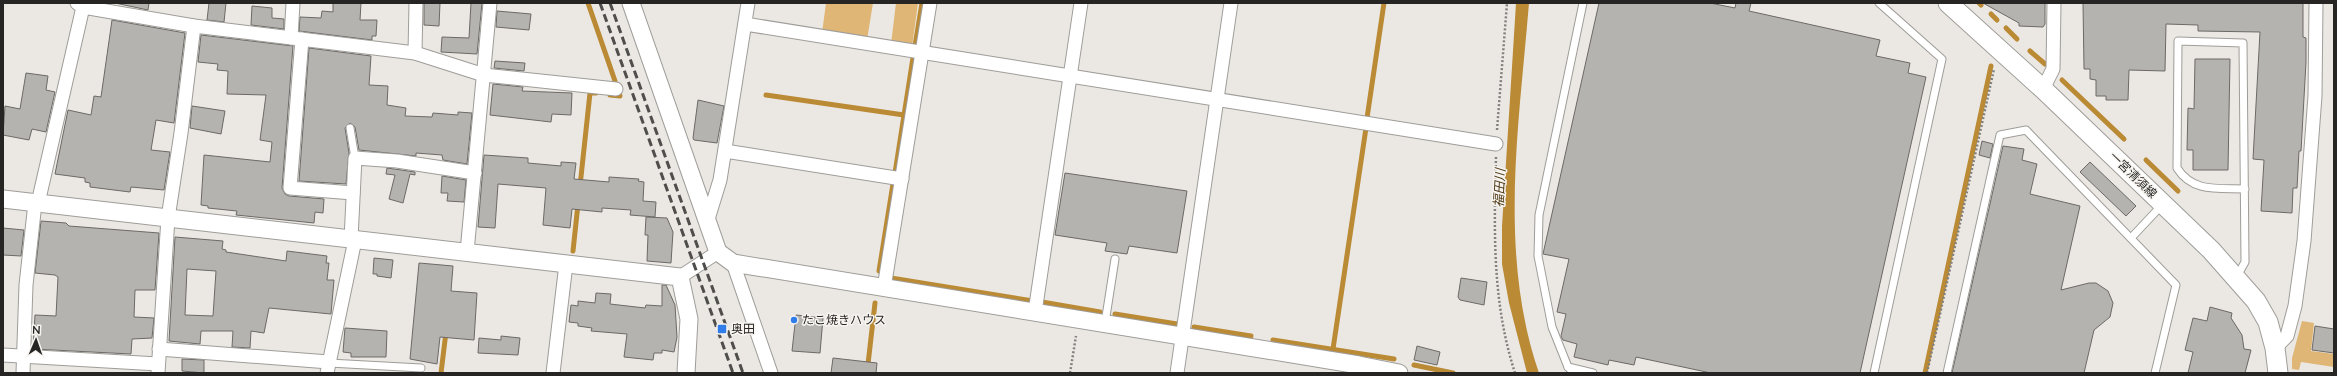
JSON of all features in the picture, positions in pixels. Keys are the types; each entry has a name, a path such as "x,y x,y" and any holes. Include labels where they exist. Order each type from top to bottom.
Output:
{"main road":[{"name":"一宮清須線","path":"1948,3 2043,89 2211,250 2236,278 2256,301 2268,322 2275,348 2278,373"}],"street":[{"path":"293,3 296,39 290,188 353,193"},
{"path":"415,53 416,3"},
{"path":"468,252 490,3"},
{"path":"631,3 708,219 718,252 733,263 1105,323 1399,373"},
{"path":"708,219 720,180 748,3"},
{"path":"884,288 930,3"},
{"path":"1035,312 1081,3"},
{"path":"1177,373 1231,3"},
{"path":"2043,89 2053,69 2054,3"},
{"path":"2275,348 2287,336 2295,306 2304,241 2315,96 2316,3"},
{"path":"23,373 26,285 36,203 80,5 111,7 194,26 415,53 484,76 616,89"},
{"path":"745,24 922,54 1496,144"},
{"path":"3,355 158,369 168,218 181,133 194,26"},
{"path":"725,151 902,179"},
{"path":"159,349 329,366 353,239 355,158 397,161 475,173"},
{"path":"3,199 680,277 718,252"},
{"path":"733,263 771,373"},
{"path":"553,373 566,264"},
{"path":"680,277 688,319 686,373"}],"lane":[{"path":"1574,373 1568,367 1552,327 1538,256 1539,215 1583,3"},
{"path":"1874,373 1942,59 1879,3"},
{"path":"2236,278 2245,262 2245,189 2244,43 2178,41 2176,168 2183,179 2202,188 2245,189"},
{"path":"350,128 355,158"},
{"path":"1947,373 2000,135 2026,130 2176,285 2155,373"},
{"path":"2131,238 2163,204"},
{"path":"1105,323 1115,259"},
{"path":"329,366 421,368"},
{"path":"1568,367 1593,373"}],"path":[{"path":"1507,3 1496,144 1494,246 1496,278 1504,337 1515,373"},
{"path":"1927,373 1999,49"},
{"path":"1070,373 1078,319"}],"shaded area":[{"path":"826,3 873,3 867,40 822,33"},
{"path":"896,3 918,3 912,47 891,44"},
{"path":"1516,3 1529,3 1517,143 1515,236 1519,282 1526,328 1539,373 1527,373 1509,303 1502,264 1502,226"},
{"path":"2302,321 2314,323 2311,351 2334,354 2334,367 2301,362 2299,370 2292,369 2292,358"}],"building":[{"path":"115,3 149,3 148,10"},
{"path":"209,3 226,3 224,22 207,20"},
{"path":"333,3 361,3 360,20 377,20 376,36 372,36 372,40 299,31 300,17 321,18 322,11 333,12"},
{"path":"424,3 440,3 439,26 424,25"},
{"path":"471,3 482,3 477,54 441,52 442,37 469,38"},
{"path":"1599,3 1710,3 1735,8 1736,3 1751,3 1749,11 1880,40 1876,56 1910,63 1908,73 1926,77 1860,373 1711,373 1636,357 1634,365 1609,360 1608,365 1574,357 1577,344 1563,340 1561,336 1566,314 1557,312 1569,259 1543,254"},
{"path":"1983,3 2045,3 2045,24 2043,27 2019,26 2019,23"},
{"path":"2083,3 2303,3 2303,37 2306,38 2306,62 2301,151 2299,151 2297,188 2293,188 2292,213 2261,211 2264,160 2253,159 2260,32 2198,31 2198,25 2166,24 2165,71 2129,70 2128,100 2106,100 2106,96 2096,96 2096,80 2090,79 2090,69 2084,69"},
{"path":"252,6 272,8 272,18 284,19 284,29 251,25"},
{"path":"497,11 531,14 529,30 496,27"},
{"path":"112,20 185,33 174,123 156,120 151,150 170,152 164,190 131,187 130,192 90,187 90,183 85,182 85,178 55,174 68,110 91,115 94,96 101,97"},
{"path":"201,35 293,46 282,188 285,194 289,196 324,199 323,213 315,212 314,223 236,215 237,211 208,208 208,206 201,205 204,155 270,162 272,142 260,140 266,95 227,94 228,71 217,70 218,64 198,62"},
{"path":"309,48 371,56 369,85 388,86 387,105 406,108 405,116 432,117 433,113 458,115 458,112 472,113 467,164 443,160 442,155 416,153 416,156 359,150 355,127 350,123 345,128 349,153 346,184 299,181"},
{"path":"2195,59 2230,59 2228,170 2193,170 2193,150 2187,150 2188,108 2194,109"},
{"path":"495,61 525,63 524,71 494,68"},
{"path":"26,73 48,76 46,90 55,92 46,132 32,129 29,140 3,135 5,106 20,109"},
{"path":"493,84 523,87 522,91 572,93 571,115 552,114 551,122 490,115"},
{"path":"698,100 724,106 717,143 694,140 693,138"},
{"path":"192,106 225,111 221,134 190,128"},
{"path":"1982,141 1993,144 1990,158 1979,155"},
{"path":"2003,146 2024,149 2022,160 2037,164 2030,194 2080,206 2061,290 2089,283 2096,283 2108,291 2113,303 2110,317 2094,330 2084,373 1952,373"},
{"path":"484,155 528,158 528,163 561,166 561,162 576,163 574,179 609,182 609,177 639,179 638,181 644,182 643,201 656,202 655,217 630,215 631,210 602,208 602,212 572,209 570,228 543,225 546,188 498,184 495,228 478,227"},
{"path":"2090,162 2136,206 2126,216 2080,172"},
{"path":"387,168 415,172 415,175 410,174 403,203 389,199 395,175 386,174"},
{"path":"1065,173 1187,191 1177,253 1129,246 1127,254 1105,251 1107,243 1055,235"},
{"path":"442,176 466,180 464,202 447,201 448,193 441,193"},
{"path":"646,217 667,218 673,232 671,263 647,261 648,235 645,235"},
{"path":"41,221 66,223 69,226 159,233 155,290 135,290 134,317 154,318 152,338 132,339 131,354 33,349 35,315 56,316 58,277 55,275 35,273"},
{"path":"3,228 24,230 21,256 3,255"},
{"path":"175,237 223,241 222,249 226,250 226,252 286,261 287,251 327,256 326,263 329,263 327,280 334,280 331,314 269,308 264,333 251,331 250,348 232,347 233,331 201,331 200,344 169,341","holes":["187,269 216,271 213,316 185,315"]},
{"path":"374,258 393,260 391,278 373,274"},
{"path":"419,263 453,266 451,291 477,293 474,340 440,337 437,364 410,359"},
{"path":"1461,278 1487,282 1484,305 1460,300 1458,297"},
{"path":"662,285 666,285 675,305 677,337 674,352 662,350 662,353 654,353 653,360 624,357 627,334 591,331 592,328 578,326 578,323 569,322 571,305 578,306 578,301 595,303 596,293 611,294 610,304 645,308 646,305 662,306"},
{"path":"2210,307 2232,313 2231,318 2242,335 2244,349 2251,350 2245,373 2188,373 2193,352 2185,350 2193,318 2207,321"},
{"path":"796,315 823,318 820,353 792,351"},
{"path":"2315,326 2334,329 2334,353 2312,350"},
{"path":"345,328 387,331 386,357 351,357 351,353 343,352"},
{"path":"501,336 520,338 518,355 478,353 479,338 501,340"},
{"path":"1417,346 1440,352 1437,365 1414,360"},
{"path":"833,358 877,363 876,373 831,373"},
{"path":"182,359 204,360 204,373 182,371"}],"waterway":[{"path":"588,3 615,81"},
{"path":"915,46 922,3"},
{"path":"1367,118 1384,3"},
{"path":"1991,14 1997,20"},
{"path":"2006,28 2017,39"},
{"path":"2030,51 2045,64"},
{"path":"895,173 913,58"},
{"path":"1925,373 1991,66"},
{"path":"2062,80 2124,139"},
{"path":"580,186 590,93 596,93"},
{"path":"610,95 620,96"},
{"path":"766,95 904,115"},
{"path":"1333,349 1366,128"},
{"path":"2146,160 2178,191"},
{"path":"879,271 893,184"},
{"path":"573,251 578,204"},
{"path":"891,278 1033,301"},
{"path":"1042,302 1100,312"},
{"path":"867,373 875,303"},
{"path":"1115,314 1177,324"},
{"path":"1194,327 1251,336"},
{"path":"441,373 446,332"},
{"path":"1273,340 1394,359"},
{"path":"1414,365 1453,373"}],"railway":[{"path":"600,3 733,373"},
{"path":"610,3 743,373"}],"place":[{"name":"たこ焼きハウス","path":"794,320"},
{"name":"奥田","path":"722,329"}],"water label":[{"name":"福田川","path":"1499,188"}]}
